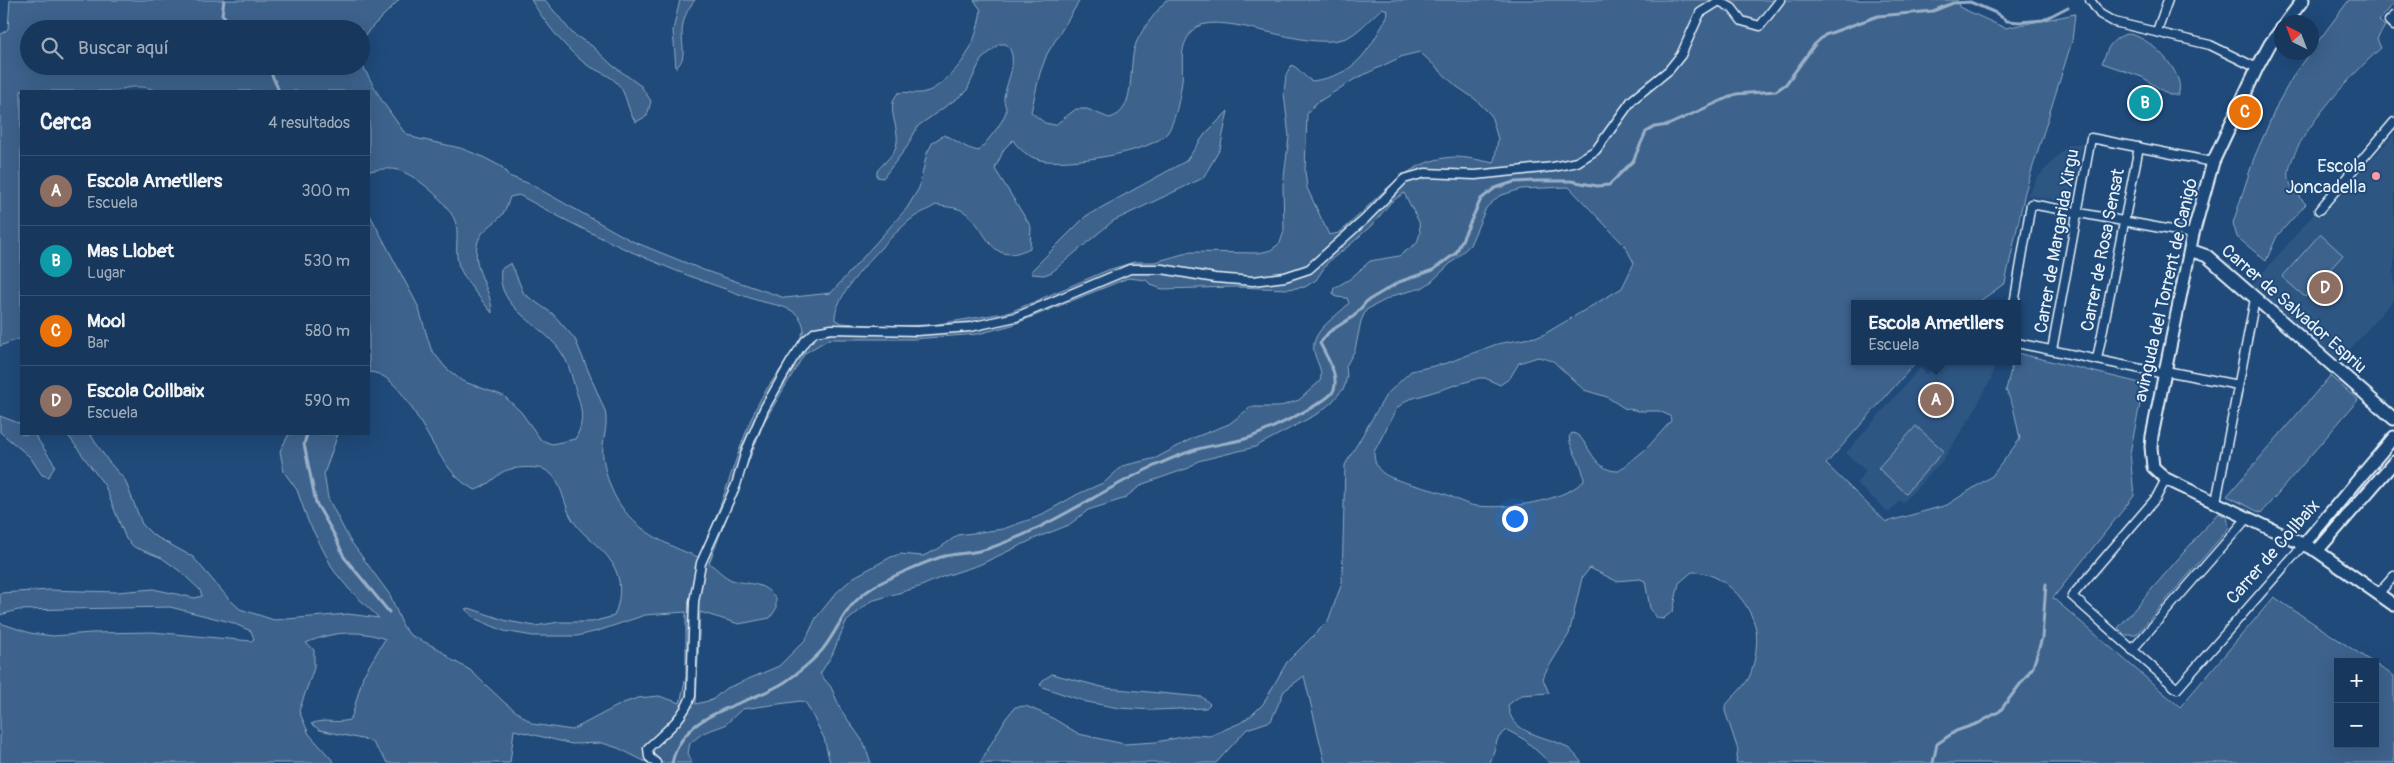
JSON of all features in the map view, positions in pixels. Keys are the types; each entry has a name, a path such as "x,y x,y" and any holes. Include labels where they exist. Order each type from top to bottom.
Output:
{"street":[{"path":"656,763 648,757 648,748 676,722 687,708 691,696 694,602 701,563 736,485 746,451 764,409 792,360 805,341 815,332 832,329 917,330 970,327 1016,317 1130,268 1162,269 1215,278 1253,281 1285,278 1309,269 1364,220 1404,179 1425,173 1475,175 1553,167 1578,162 1596,150 1632,100 1670,70 1680,55 1700,13 1719,1 1732,8 1742,21 1760,26 1780,0"},
{"path":"2090,0 2100,14 2114,22 2210,45 2257,68"},
{"path":"2157,31 2168,0"},
{"path":"2291,15 2303,0"},
{"name":"avinguda del Torrent de Canigó","path":"2166,478 2153,467 2151,447 2193,234 2213,162 2257,68 2274,39"},
{"path":"2319,210 2394,122"},
{"name":"Carrer de Margarida Xirgu","path":"2052,350 2092,138 2139,147"},
{"path":"2139,147 2213,162"},
{"name":"Carrer de Rosa Sensat","path":"2097,359 2139,147"},
{"path":"2015,300 2031,204 2193,234"},
{"name":"Carrer de Salvador Espriu","path":"2190,250 2207,256 2394,419"},
{"path":"2216,502 2255,299"},
{"path":"2021,344 2238,385"},
{"name":"Carrer de Collbaix","path":"2132,650 2177,689 2304,544 2394,437"},
{"name":"Carrer de Collbaix","path":"2318,551 2394,462"},
{"path":"2248,517 2132,650 2072,596 2156,498 2166,478 2248,517 2318,551 2394,605"},
{"path":"2378,594 2394,576"}],"shaded area":[{"path":"10,0 399,0 370,29 370,20 20,20 20,75 368,75 382,101 404,132 415,138 460,148 481,156 502,167 509,176 530,184 632,241 706,271 785,298 831,293 907,208 919,188 927,153 933,142 944,135 979,151 1001,122 1006,112 1004,97 1012,62 1010,50 1006,44 999,44 981,60 966,92 918,126 907,147 883,178 877,177 877,171 892,154 897,142 892,111 894,99 898,93 922,93 931,90 955,70 967,55 979,20 981,10 974,0 1080,0 1047,54 1040,73 1031,112 1045,123 1055,125 1076,109 1087,109 1109,118 1118,114 1124,107 1128,97 1132,61 1137,41 1166,0 1957,0 1959,7 2005,28 2075,14 2072,41 2025,192 2005,283 1982,300 1851,300 1851,365 1913,365 1826,464 1886,522 1947,505 1992,476 2020,439 2013,406 2006,390 2012,365 2021,365 2021,354 2144,384 2130,453 2134,496 2053,598 2180,707 2274,597 2366,658 2334,658 2334,748 2379,748 2379,667 2394,676 2394,763 1736,763 1738,750 1725,706 1743,686 1751,673 1757,641 1753,619 1741,599 1733,590 1714,577 1692,572 1679,583 1673,611 1663,619 1657,618 1650,608 1645,581 1640,579 1616,581 1590,568 1582,578 1569,634 1543,679 1549,693 1521,695 1508,705 1510,715 1515,723 1530,733 1565,746 1582,763 1550,763 1525,740 1507,730 1498,738 1490,763 1325,763 1304,676 1284,691 1271,721 1247,729 1216,763 980,763 1006,718 1015,707 1026,706 1049,716 1079,734 1124,744 1156,742 1193,735 1210,736 1240,723 1253,714 1263,704 1287,662 1328,621 1342,583 1345,465 1386,395 1411,371 1447,363 1497,344 1541,336 1622,288 1634,263 1625,246 1569,187 1521,189 1499,196 1486,208 1470,245 1431,282 1422,288 1395,295 1366,310 1361,321 1355,350 1346,366 1347,377 1344,388 1319,413 1255,447 1198,461 1189,468 1143,484 1123,499 1088,510 1069,525 1036,538 979,565 919,587 871,601 846,622 832,655 820,674 831,687 841,710 864,743 871,763 830,763 824,738 806,703 801,701 742,709 725,725 703,733 690,743 688,753 692,763 648,763 618,748 602,743 572,744 514,730 510,763 388,763 371,741 320,730 311,724 320,721 349,720 352,716 363,676 385,639 365,634 345,633 325,636 306,643 314,650 314,668 299,711 309,734 335,763 0,763 0,623 30,633 53,636 153,632 251,641 254,639 251,631 230,622 170,607 18,610 0,615 0,593 49,590 117,592 153,589 195,598 202,596 200,590 181,572 162,558 134,547 126,539 105,486 68,435 91,435 108,461 125,480 142,524 153,535 193,557 240,609 274,620 348,614 379,618 349,589 334,571 308,521 297,490 284,472 280,451 288,435 338,435 324,474 328,498 349,539 390,595 403,626 410,635 439,649 452,660 470,670 505,703 533,724 572,730 623,703 638,698 659,696 680,703 686,677 686,612 645,615 577,636 533,636 504,631 476,619 465,609 469,608 507,621 535,626 559,622 592,622 614,616 618,605 620,588 612,563 572,519 557,481 552,475 546,470 538,468 514,469 501,473 476,490 460,480 446,465 398,389 384,377 370,372 370,215 418,306 431,349 445,367 462,381 504,396 521,412 541,440 552,444 575,439 582,415 569,368 555,344 513,306 506,295 501,283 501,269 511,263 524,294 553,314 575,339 605,411 606,423 603,457 607,477 623,509 634,522 663,542 698,557 715,521 748,426 767,388 794,350 804,330 802,321 792,311 784,307 739,294 649,260 570,223 519,195 510,197 502,215 482,233 478,241 477,260 489,295 492,313 470,285 459,266 456,224 447,207 430,189 410,175 392,169 370,171 370,90 154,90 136,87 120,90 20,90 20,338 0,346 0,35 8,29","holes":["1383,8 1388,11 1387,17 1373,41 1350,68 1339,74 1312,81 1291,65 1286,75 1284,93 1289,137 1283,185 1284,231 1280,243 1271,250 1259,253 1190,252 1155,262 1134,262 1108,270 1010,312 932,325 883,326 842,323 835,320 837,309 843,296 864,267 889,239 910,220 936,205 963,211 972,218 997,250 1005,253 1016,253 1030,248 1031,227 995,169 1004,149 1013,140 1028,155 1036,159 1068,161 1127,152 1159,139 1171,127 1179,100 1184,47 1186,40 1196,27 1210,23 1226,24 1307,40 1326,41 1348,37 1359,30","1420,52 1456,86 1475,99 1491,115 1498,139 1494,163 1456,157 1428,162 1414,169 1387,188 1339,233 1329,235 1307,188 1305,171 1307,114 1315,104 1355,79 1403,56","1404,193 1419,222 1420,233 1417,243 1399,256 1370,261 1350,279 1334,288 1333,293 1336,297 1347,298 1349,303 1324,326 1315,339 1315,355 1321,371 1320,381 1299,400 1278,407 1251,407 1229,424 1193,438 1156,458 1122,466 1105,482 1078,494 1037,517 1003,529 958,535 938,549 923,556 900,554 891,557 854,577 836,593 816,618 806,639 779,666 725,689 712,700 696,704 700,612 739,624 770,618 776,609 776,598 765,588 756,584 732,580 709,563 764,422 805,353 829,339 913,339 978,334 1012,325 1128,278 1146,280 1151,285 1162,289 1235,287 1288,289 1305,287 1316,280 1328,262 1351,244 1374,223 1391,202","1538,357 1553,361 1584,390 1607,397 1624,408 1639,411 1659,411 1670,416 1671,421 1647,448 1619,471 1609,470 1602,466 1578,435 1572,433 1569,437 1570,443 1582,469 1584,481 1562,494 1518,505 1490,507 1465,503 1445,494 1388,476 1377,466 1374,452 1397,408 1407,400 1479,378 1485,378 1500,385 1510,378 1519,363"]},
{"path":"531,0 545,0 573,34 592,46 612,65 641,86 651,101 647,116 636,122 620,86 575,55 554,33"},
{"path":"680,0 695,0 687,11 684,20 682,29 683,56 676,68 673,30"},
{"path":"2349,0 2394,0 2394,3 2379,21 2385,26 2377,39 2381,48 2355,73 2324,109 2309,128 2298,147 2290,165 2289,179 2293,190 2306,204 2277,236 2266,261 2237,237 2233,223 2254,158 2278,103 2304,60 2319,60 2319,40"},
{"path":"2126,34 2135,35 2144,40 2164,56 2177,76 2178,95 2169,95 2142,77 2102,63 2110,45 2116,39"},
{"path":"1228,111 1220,149 1203,178 1113,221 1052,272 1044,275 1032,274 1032,270 1086,216 1186,161 1205,134"},
{"path":"2394,134 2394,299 2340,361 2252,285 2315,213 2321,217"},
{"path":"2082,143 2072,198 2066,202 2027,195 2038,177 2068,145"},
{"path":"2320,234 2343,255 2305,297 2282,277"},
{"path":"1934,365 1994,365 1991,379 1972,415 1942,461 1903,503 1900,500 1889,513 1856,483 1866,471 1846,453 1920,368 1927,374"},
{"path":"2330,376 2358,400 2261,513 2227,496"},
{"path":"0,416 20,424 20,435 35,435 55,465 49,477 42,475 30,457 0,432"},
{"path":"1916,426 1944,451 1906,493 1878,468"},
{"path":"2218,513 2227,517 2229,528 2136,635 2126,635 2118,628"},
{"path":"1052,674 1106,688 1202,697 1210,704 1206,708 1154,710 1119,708 1087,702 1040,685 1043,680"}],"waterway":[{"path":"224,0 222,14 227,20"},
{"path":"672,763 679,745 689,731 703,720 785,682 805,667 823,649 855,602 878,584 941,557 981,551 1014,539 1170,459 1198,449 1251,437 1294,417 1327,398 1335,387 1335,381 1332,368 1320,343 1329,332 1354,316 1367,301 1399,282 1433,270 1456,253 1481,199 1495,188 1514,182 1536,181 1571,181 1597,186 1609,185 1633,161 1646,132 1655,127 1668,125 1736,94 1776,91 1786,84 1815,44 1825,35 1878,16 1933,11 1953,3 1970,2 1996,13 2007,21 2020,22 2043,20 2068,7"},
{"path":"272,75 279,90"},
{"path":"307,435 304,444 316,503 335,536 344,557 389,612"},
{"path":"1933,763 1937,744 1956,731 1979,723 2000,711 2033,667 2042,638 2046,584"}],"place":[{"name":"Mas Llobet","path":"2145,103"},
{"name":"Mool","path":"2245,112"},
{"name":"Escola Joncadella","path":"2376,176"},
{"name":"Escola Collbaix","path":"2325,288"},
{"name":"Escola Ametllers","path":"1936,400"}]}
